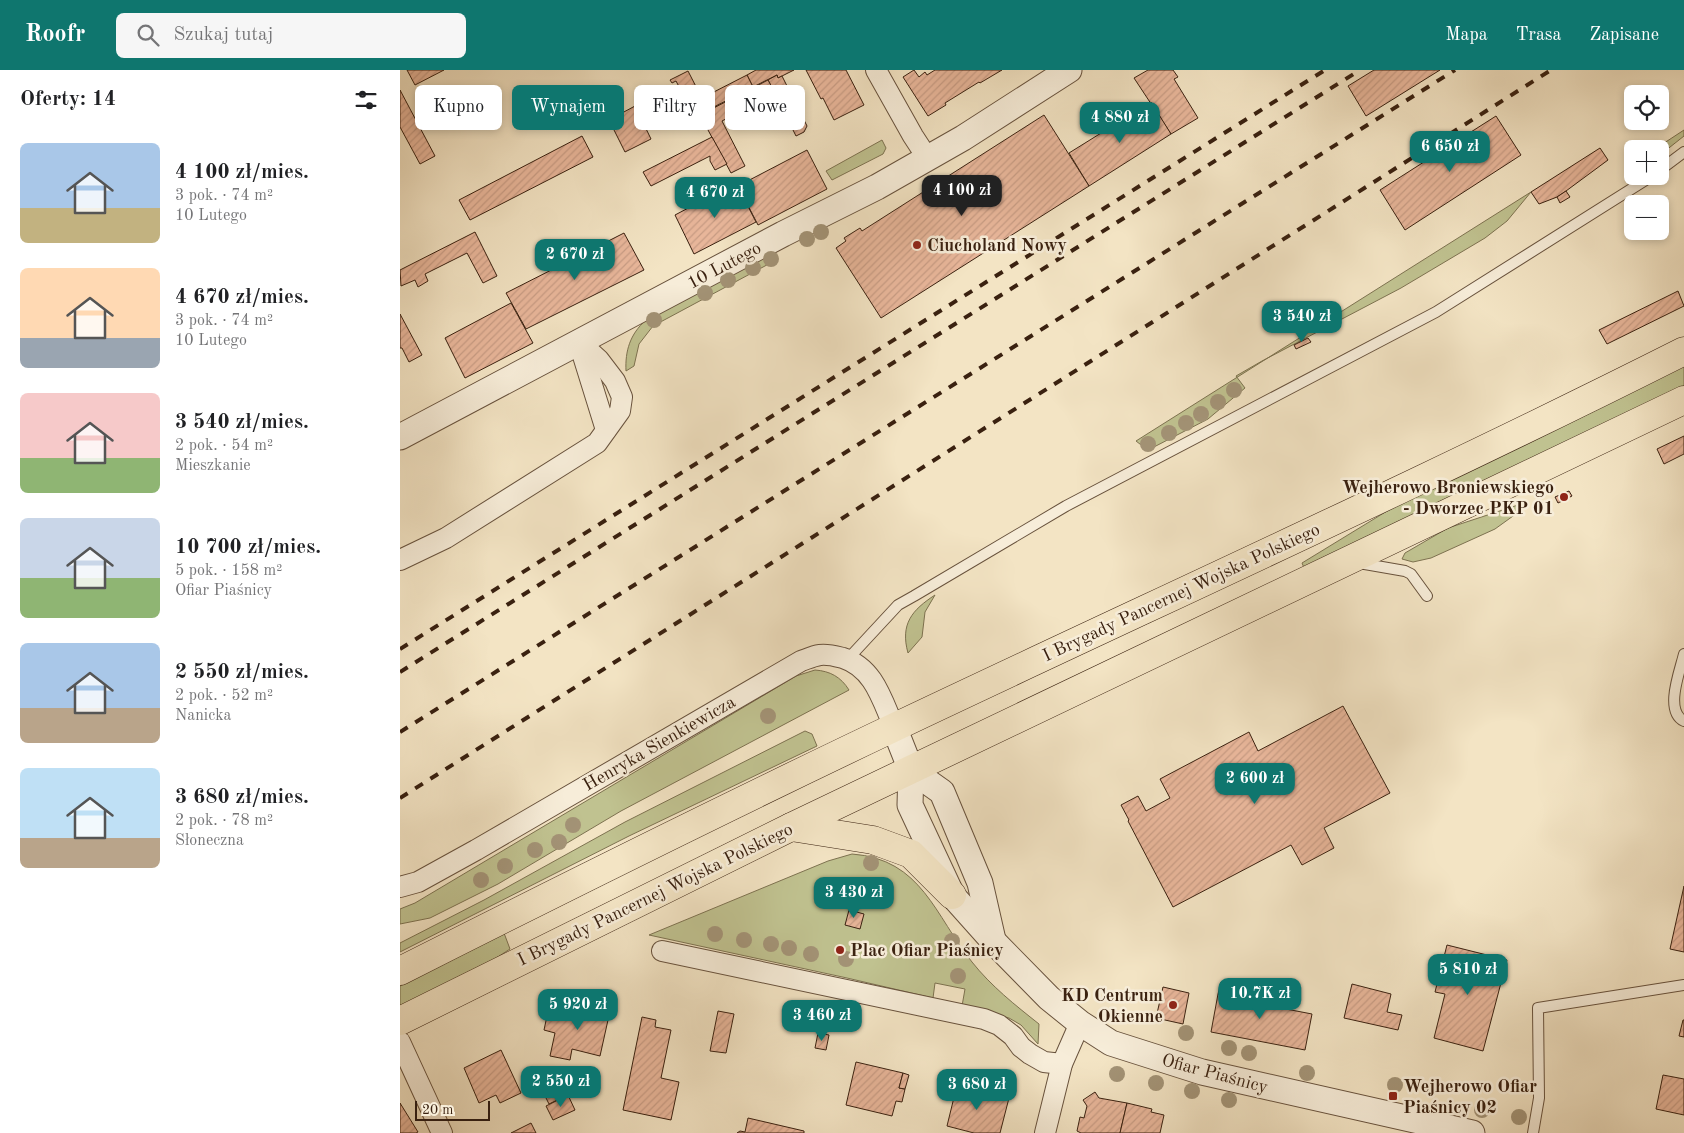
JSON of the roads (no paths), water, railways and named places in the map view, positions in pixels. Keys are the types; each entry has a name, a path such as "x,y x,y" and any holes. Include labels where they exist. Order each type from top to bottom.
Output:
{"main road":[{"name":"I Brygady Pancernej Wojska Polskiego","path":"400,971 570,885 894,727 1372,502 1684,351"},
{"name":"I Brygady Pancernej Wojska Polskiego","path":"400,1022 791,827 1684,400"},
{"path":"791,827 873,840 910,854 952,895"}],"street":[{"path":"876,70 912,136 928,159"},
{"name":"10 Lutego","path":"400,437 578,341 877,187 928,159 1069,70"},
{"path":"400,560 446,538 597,443 620,411 622,397 615,381 599,360 578,341"},
{"name":"Henryka Sienkiewicza","path":"400,887 418,882 476,850 801,660 833,655 863,668 879,692 894,727"},
{"path":"894,727 912,770 942,792 980,882 994,942"},
{"name":"Ofiar Piaśnicy","path":"912,770 910,805 952,895 994,942 1049,998 1080,1023 1111,1043 1202,1072 1472,1133"},
{"path":"662,951 984,1019 999,1025 1013,1036 1021,1047 1030,1054 1044,1062 1062,1064"},
{"path":"1045,1133 1062,1064 1080,1023"},
{"path":"400,1042 442,1133"}],"lane":[{"path":"1669,163 1684,152"},
{"path":"847,660 855,649 898,605 1066,506 1436,312 1638,185"},
{"path":"1349,561 1405,571 1411,574 1426,596"},
{"path":"1684,654 1674,706 1677,717 1684,721"},
{"path":"1534,1133 1539,1098 1538,1008 1684,985"}],"railway":[{"path":"400,649 1325,70"},
{"path":"400,672 1360,70"},
{"path":"400,732 1455,70"},
{"path":"400,798 1551,70"}],"place":[{"name":"Ciucholand Nowy","path":"917,245"},
{"name":"Wejherowo Broniewskiego - Dworzec PKP 01","path":"1564,497"},
{"name":"Plac Ofiar Piaśnicy","path":"840,950"},
{"name":"KD Centrum Okienne","path":"1173,1005"},
{"name":"Wejherowo Ofiar Piaśnicy 02","path":"1393,1096"}]}
